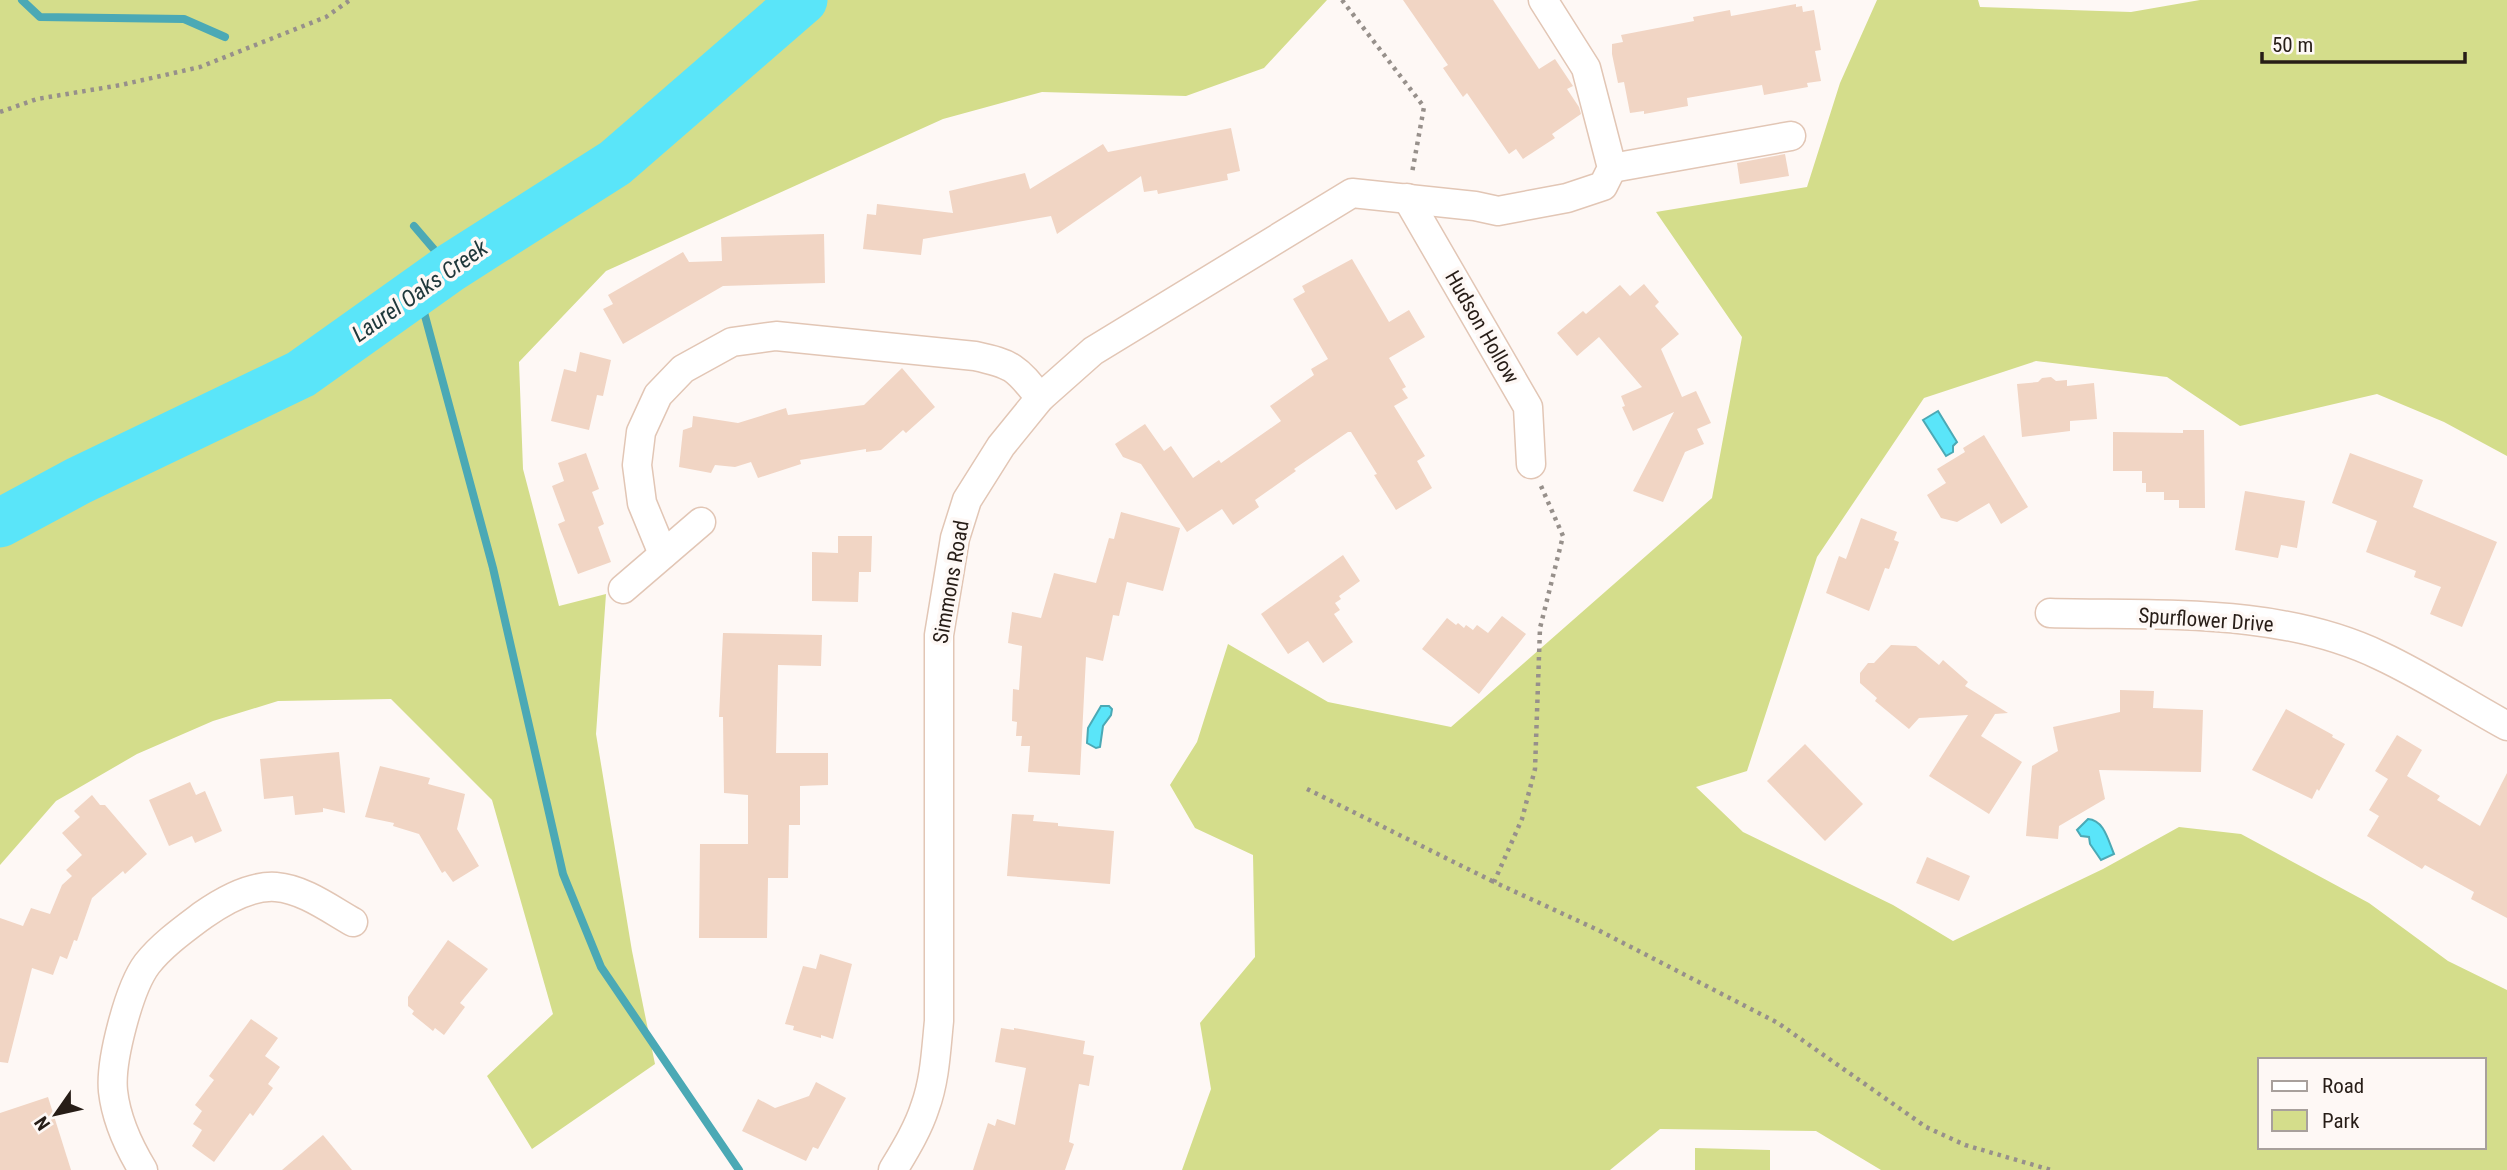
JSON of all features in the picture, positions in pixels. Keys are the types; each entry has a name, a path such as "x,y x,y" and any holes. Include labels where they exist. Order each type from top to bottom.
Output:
{"street":[{"path":"1543,0 1586,68 1612,168 1791,136"},
{"name":"Simmons Road","path":"893,1170 925,1107 935,1061 939,1021 939,635 955,538 967,500 1001,446 1040,398 1093,351 1352,193 1498,211 1567,198 1603,186 1612,168"},
{"name":"Hudson Hollow","path":"1408,198 1528,407 1531,464"},
{"path":"663,554 642,503 637,465 641,432 657,395 683,369 732,342 776,336 975,356 1006,363 1024,378 1040,398"},
{"path":"623,589 701,522"},
{"name":"Spurflower Drive","path":"2050,613 2256,620 2314,632 2380,655 2507,726"},
{"path":"143,1170 124,1132 113,1090 117,1046 125,1009 146,965 177,934 214,908 258,888 292,890 353,922"}],"path":[{"path":"0,112 37,99 200,68 326,17 350,0"},
{"path":"1342,0 1424,107 1408,198"},
{"path":"1494,882 1522,819 1535,769 1540,628 1563,536 1531,464"},
{"path":"1307,789 1494,882 1598,930 1778,1023 1926,1127 1965,1145 2051,1170"}],"green space":[{"path":"0,0 1327,0 1264,68 1186,96 1042,92 943,119 606,271 519,362 523,469 559,606 606,594 596,734 632,951 655,1064 532,1149 487,1076 553,1014 492,800 391,699 278,701 213,721 137,754 56,801 0,865"},
{"path":"1877,0 1978,0 1980,7 2131,12 2200,0 2507,0 2507,456 2444,422 2377,394 2240,426 2167,377 2036,361 1924,398 1817,557 1747,771 1696,787 1743,832 1893,905 1953,941 2103,869 2179,827 2241,834 2369,903 2448,961 2507,990 2507,1170 1881,1170 1816,1131 1660,1129 1610,1170 1182,1170 1211,1089 1200,1023 1255,957 1253,855 1195,828 1170,785 1197,742 1228,644 1328,702 1451,727 1712,498 1742,337 1656,212 1807,187 1840,83"},
{"path":"1695,1148 1770,1150 1770,1170 1695,1170"}],"water":[{"path":"1938,411 1957,442 1953,446 1953,452 1946,456 1923,420"},
{"path":"1101,706 1109,706 1112,709 1103,726 1100,747 1096,748 1087,743 1088,728"},
{"path":"2088,819 2102,827 2114,854 2101,860 2090,844 2089,837 2081,836 2077,830"}],"building":[{"path":"1403,0 1493,0 1539,69 1555,59 1573,86 1567,89 1581,114 1552,134 1555,138 1523,159 1516,149 1509,154 1467,93 1463,97 1443,68 1448,65"},
{"path":"1796,4 1796,7 1802,6 1803,12 1814,10 1821,50 1815,51 1821,81 1807,83 1808,87 1764,95 1762,85 1687,98 1688,106 1644,114 1644,111 1630,113 1624,82 1618,83 1612,54 1612,44 1623,42 1621,35 1694,21 1693,17 1730,10 1731,16"},
{"path":"1231,128 1240,171 1227,174 1228,180 1158,194 1157,190 1144,192 1141,176 1057,234 1051,216 923,239 921,255 863,249 867,214 876,215 877,204 953,213 949,191 1025,173 1030,189 1103,144 1108,152"},
{"path":"1785,154 1789,176 1740,184 1737,163"},
{"path":"824,234 825,283 723,286 623,344 603,309 613,304 608,295 683,252 689,262 722,261 721,237"},
{"path":"1352,259 1389,322 1409,310 1425,337 1389,358 1406,387 1402,389 1408,398 1394,406 1425,456 1417,461 1432,488 1396,510 1374,475 1377,474 1351,432 1348,432 1255,500 1259,507 1233,525 1222,509 1187,532 1141,464 1123,457 1115,444 1145,424 1164,451 1171,446 1193,478 1219,460 1221,463 1281,421 1270,406 1314,375 1311,369 1328,359 1293,299 1305,292 1302,286"},
{"path":"1644,284 1659,302 1655,306 1679,334 1661,349 1682,397 1696,391 1711,423 1697,429 1704,444 1685,452 1663,502 1633,491 1674,412 1633,431 1622,407 1625,406 1621,396 1642,387 1599,337 1577,356 1557,333 1583,311 1586,314 1620,285 1630,296"},
{"path":"580,352 611,360 603,396 597,395 589,430 551,421 564,369 576,372"},
{"path":"902,368 935,407 906,433 903,430 881,450 866,452 866,449 800,460 801,464 758,478 751,462 735,467 715,465 711,473 679,467 683,430 692,427 693,416 738,423 786,408 788,415 864,405"},
{"path":"2051,377 2056,381 2067,380 2067,386 2094,383 2097,419 2070,421 2070,431 2022,437 2017,384 2038,382 2042,378"},
{"path":"2183,430 2204,430 2205,508 2179,508 2179,500 2164,500 2164,492 2146,492 2146,483 2142,483 2142,471 2113,471 2113,432 2183,433"},
{"path":"1984,435 2028,507 2001,524 1989,503 1957,522 1941,518 1927,495 1946,483 1937,469 1965,452 1963,448"},
{"path":"586,453 599,489 592,492 604,524 598,527 611,562 578,574 558,524 565,521 552,486 564,481 558,463"},
{"path":"2350,453 2423,480 2413,507 2497,542 2462,627 2430,614 2441,587 2414,577 2416,571 2366,552 2377,521 2332,503"},
{"path":"2245,491 2305,501 2297,548 2281,545 2278,558 2235,550"},
{"path":"1121,512 1180,528 1163,591 1127,582 1119,616 1113,615 1103,661 1086,657 1080,775 1028,772 1030,746 1021,746 1022,736 1016,736 1017,722 1012,721 1013,689 1019,690 1022,646 1008,643 1012,612 1041,618 1054,573 1096,583 1109,538 1114,539"},
{"path":"1861,518 1897,532 1894,540 1899,542 1889,569 1885,568 1869,611 1826,593 1839,556 1846,559"},
{"path":"838,536 872,536 871,572 859,572 858,602 812,601 812,552 838,553"},
{"path":"1343,555 1360,581 1339,596 1341,599 1335,603 1340,610 1334,614 1353,642 1323,663 1308,641 1288,654 1261,614"},
{"path":"1502,616 1526,634 1479,694 1422,649 1447,618 1464,628 1466,625 1473,630 1477,625 1488,633"},
{"path":"723,633 822,635 821,666 778,665 776,753 828,753 828,785 800,786 800,825 789,825 788,878 768,878 767,938 699,938 700,844 748,844 748,795 724,793 723,717 719,717"},
{"path":"1891,645 1916,646 1939,665 1943,660 1968,682 1965,686 2008,713 1995,714 1981,736 2022,762 1989,814 1929,776 1968,715 1919,718 1909,729 1875,701 1877,698 1860,683 1860,673 1868,663 1874,663"},
{"path":"2120,690 2154,691 2153,708 2203,710 2201,772 2099,770 2105,799 2059,826 2058,839 2026,836 2032,766 2058,751 2053,727 2120,712"},
{"path":"2286,709 2345,744 2312,799 2252,770"},
{"path":"2397,735 2422,750 2407,776 2440,796 2437,800 2480,826 2507,773 2507,918 2471,899 2474,892 2425,865 2422,869 2367,836 2379,816 2369,810 2388,779 2375,771"},
{"path":"1805,744 1863,804 1825,841 1767,781"},
{"path":"339,752 345,813 323,808 323,812 295,815 293,796 264,799 260,759"},
{"path":"380,766 430,778 428,784 465,794 457,829 479,866 453,882 445,871 442,873 419,834 393,826 394,823 365,817"},
{"path":"190,782 196,795 205,791 222,831 195,843 192,836 169,846 149,800"},
{"path":"92,795 100,805 105,805 147,854 92,898 77,941 74,940 67,959 60,956 53,975 32,968 8,1063 0,1062 0,918 23,926 31,908 50,914 62,885 72,876 66,870 82,855 62,833 80,817 74,811"},
{"path":"1012,814 1034,815 1033,821 1058,823 1058,826 1114,831 1110,884 1007,876"},
{"path":"1927,857 1970,876 1959,901 1916,883"},
{"path":"448,940 488,969 460,1003 465,1007 444,1035 435,1028 433,1031 412,1014 414,1011 408,1006 408,997"},
{"path":"820,954 852,964 833,1039 793,1030 794,1026 785,1024 803,966 816,969"},
{"path":"251,1019 278,1038 265,1056 280,1067 268,1084 273,1088 253,1116 250,1113 214,1162 192,1146 202,1130 193,1124 202,1111 195,1105 214,1080 209,1076"},
{"path":"1001,1028 1085,1041 1083,1054 1094,1056 1089,1086 1079,1084 1069,1142 1074,1144 1065,1170 973,1170 988,1123 995,1126 997,1119 1015,1125 1026,1068 995,1062"},
{"path":"816,1082 846,1098 818,1149 813,1147 806,1161 742,1131 758,1099 775,1108 809,1096"},
{"path":"48,1097 71,1170 0,1170 0,1113"},
{"path":"323,1135 352,1170 282,1170"}],"waterway":[{"path":"22,0 40,17 184,19 225,37"},
{"name":"Laurel Oaks Creek","path":"0,523 78,481 301,374 450,268 615,163 803,0"},
{"path":"414,226 450,268"},
{"path":"418,290 493,568 563,874 601,967 739,1170"}]}
